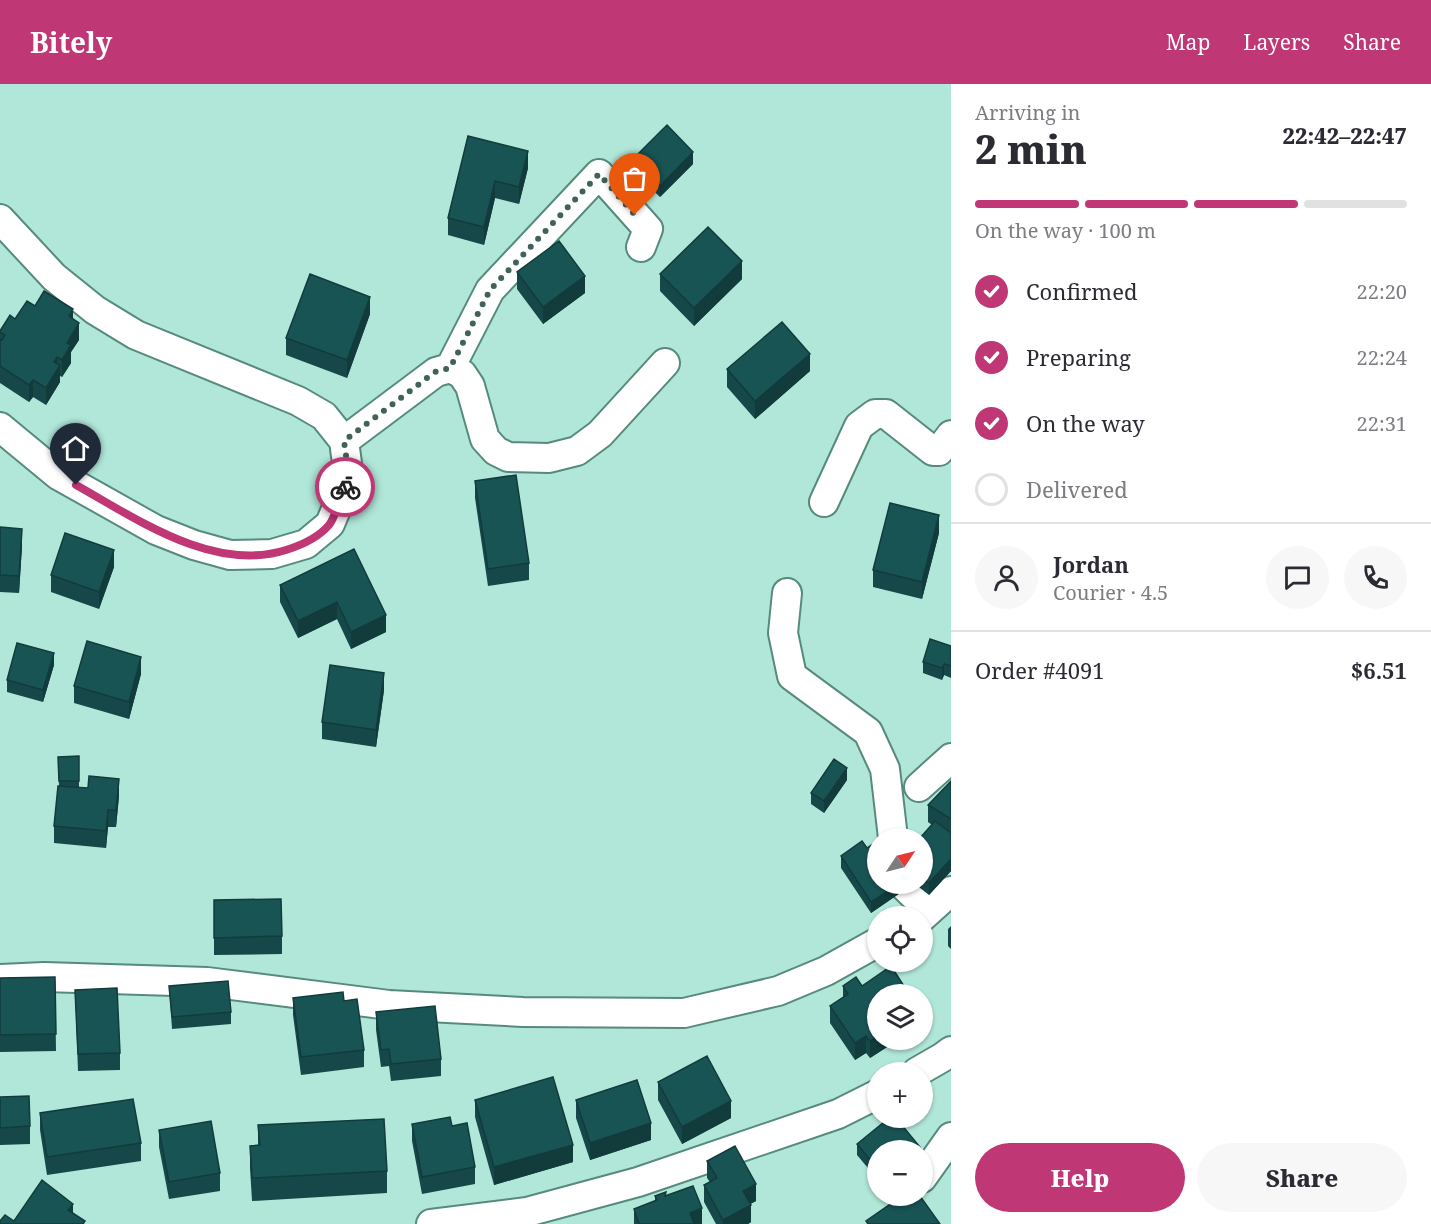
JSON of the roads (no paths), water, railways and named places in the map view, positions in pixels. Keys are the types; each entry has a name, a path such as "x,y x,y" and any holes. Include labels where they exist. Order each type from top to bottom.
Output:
{"street":[{"path":"450,368 490,290 599,174 648,228 640,247"},
{"path":"0,219 54,277 95,310 136,335 298,401 324,416 344,441 349,477 330,524 306,544 272,554 230,555 194,545 156,530 58,475 0,427"},
{"path":"344,441 435,372 450,368 462,374 470,386 485,439 496,452 508,457 549,458 576,451 600,434 665,363"},
{"path":"824,502 859,426 875,414 886,414 933,451 939,451 951,435"},
{"path":"787,592 783,633 792,676 868,732 885,769 892,828"},
{"path":"919,787 951,758"},
{"path":"933,907 951,891"},
{"path":"910,894 920,906"},
{"path":"0,979 44,977 207,982 389,1005 523,1012 684,1013 778,991 826,971 867,948"},
{"path":"933,1063 951,1051"},
{"path":"431,1224 527,1212 638,1182 838,1114 867,1100"},
{"path":"933,1163 950,1139"}]}
